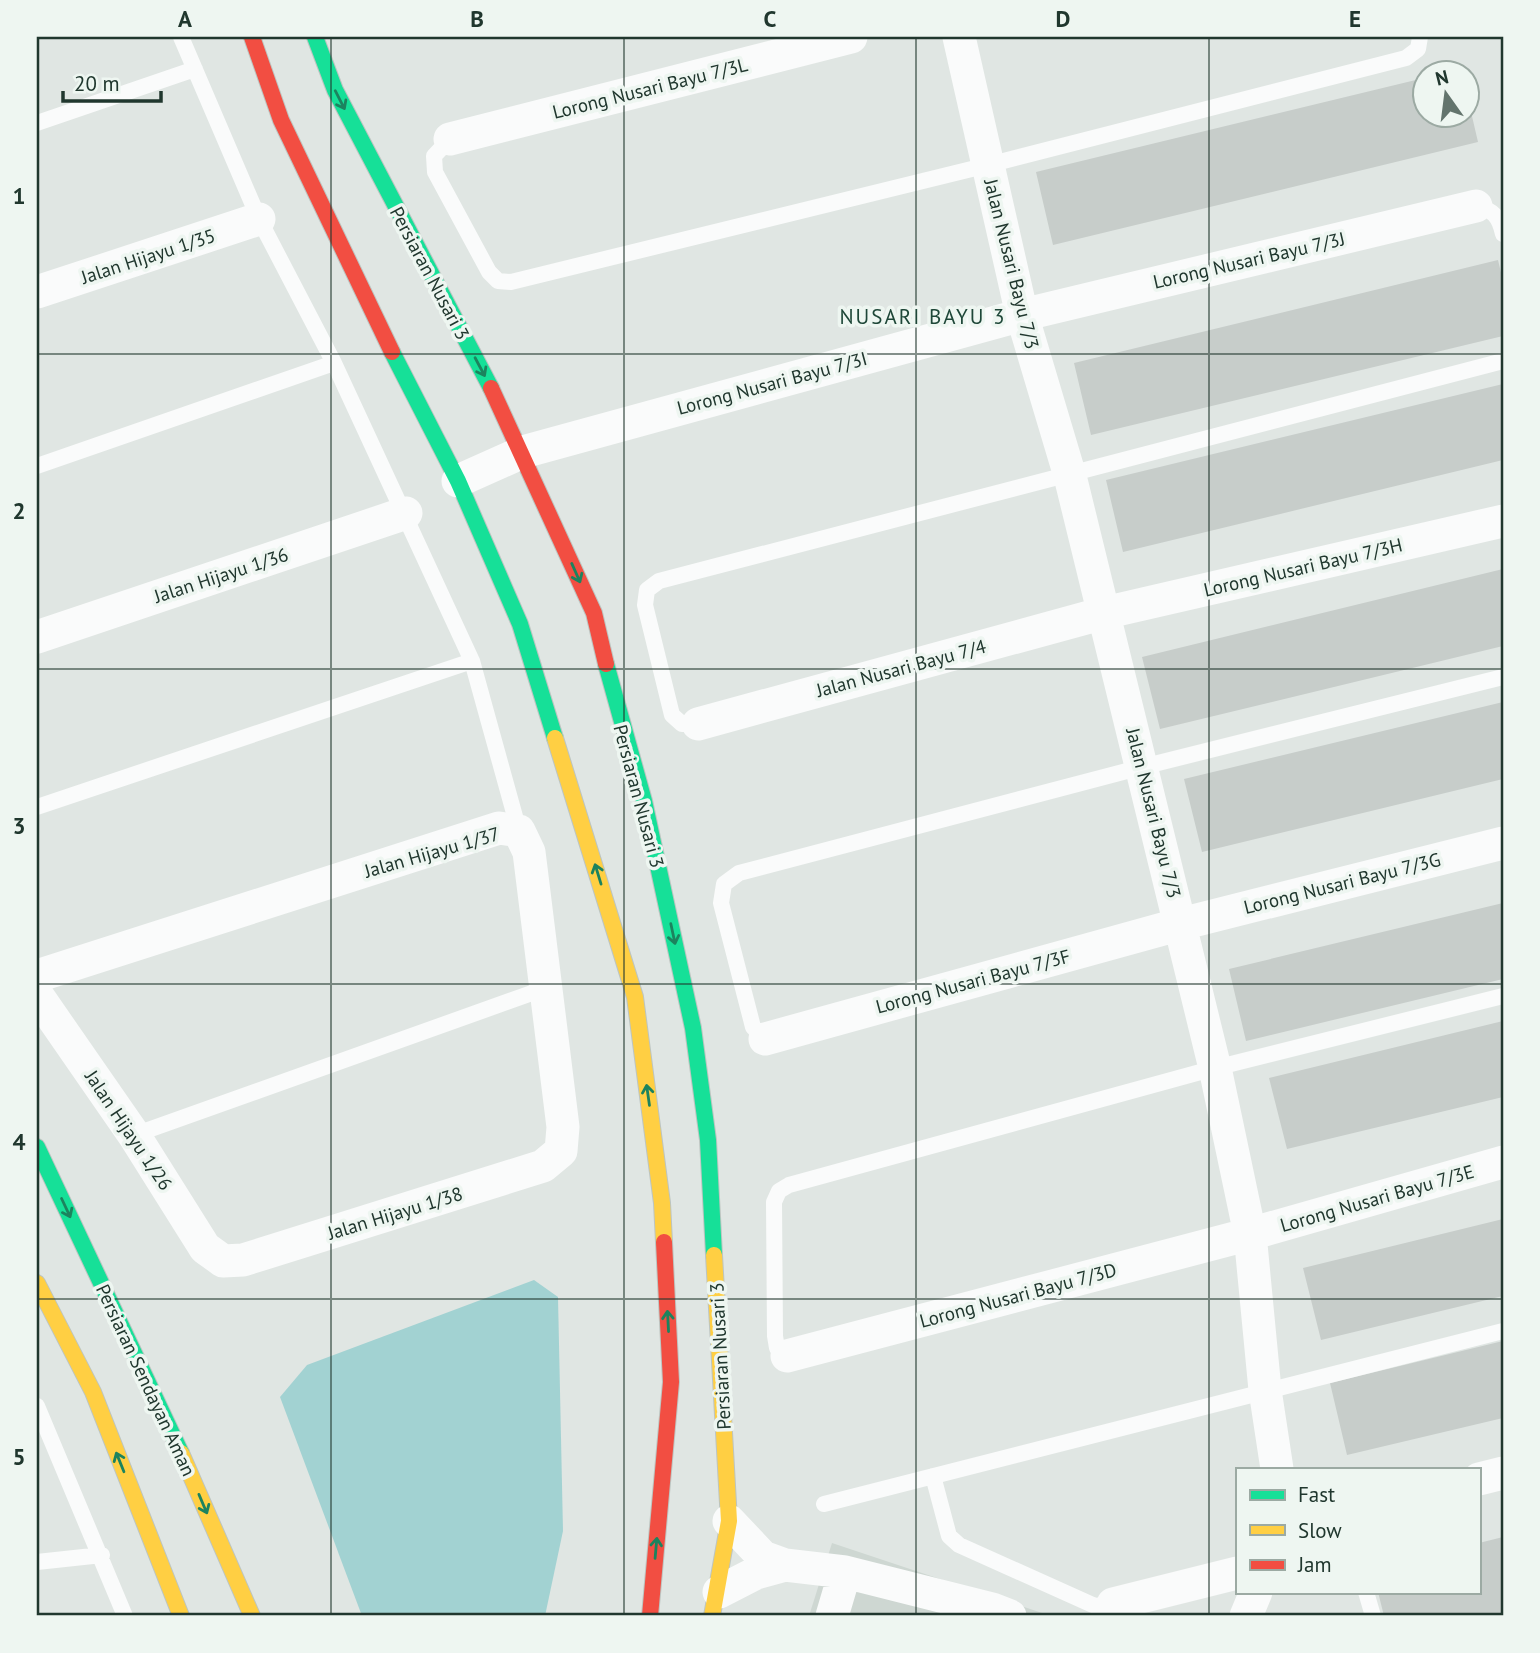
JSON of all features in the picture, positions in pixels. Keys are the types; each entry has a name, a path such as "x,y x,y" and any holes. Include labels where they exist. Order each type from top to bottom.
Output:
{"main road":[{"path":"252,37 281,120 353,274 458,481 520,624 635,997 662,1203 671,1382 650,1616"},
{"name":"Persiaran Nusari 3","path":"315,37 335,90 523,452 593,612 615,706 644,801 693,1028 708,1140 729,1521 715,1604"},
{"name":"Persiaran Sendayan Aman","path":"37,1147 186,1464 252,1616"},
{"path":"37,1283 93,1392 181,1616"}],"street":[{"name":"Lorong Nusari Bayu 7/3L","path":"450,139 851,37"},
{"name":"Jalan Nusari Bayu 7/3","path":"959,37 1022,314 1070,475 1215,1068 1250,1234 1265,1390 1277,1468"},
{"name":"Lorong Nusari Bayu 7/3J","path":"1022,314 1476,206"},
{"name":"Jalan Hijayu 1/35","path":"37,292 259,219"},
{"name":"Lorong Nusari Bayu 7/3I","path":"458,481 523,452 1022,314"},
{"name":"Jalan Hijayu 1/36","path":"37,636 405,513"},
{"name":"Lorong Nusari Bayu 7/3H","path":"1104,613 1503,521"},
{"name":"Jalan Nusari Bayu 7/4","path":"698,724 1104,613"},
{"name":"Jalan Hijayu 1/37","path":"37,976 499,828 519,831 529,852 563,1127 561,1151"},
{"name":"Lorong Nusari Bayu 7/3G","path":"1181,924 1503,843"},
{"name":"Lorong Nusari Bayu 7/3F","path":"765,1039 1181,924"},
{"name":"Jalan Hijayu 1/26","path":"37,995 134,1135 205,1248 223,1261"},
{"name":"Jalan Hijayu 1/38","path":"223,1261 243,1260 543,1167 561,1151"},
{"name":"Lorong Nusari Bayu 7/3E","path":"1250,1234 1503,1162"},
{"name":"Lorong Nusari Bayu 7/3D","path":"787,1356 1250,1234"},
{"path":"1480,1479 1503,1473"},
{"path":"729,1521 746,1543 763,1557 785,1565 845,1572 992,1609 1010,1616"},
{"path":"715,1604 756,1573 785,1565"},
{"path":"832,1616 845,1572"},
{"path":"1113,1604 1236,1573"},
{"path":"1246,1616 1255,1594"}],"lane":[{"path":"181,37 259,219 334,363 472,661 519,831"},
{"path":"450,139 434,156 435,173 489,272 498,281 511,282 988,165 1406,58 1418,49 1420,37"},
{"path":"37,123 195,69"},
{"path":"1476,206 1490,209 1500,220 1503,234"},
{"path":"698,724 682,724 671,715 645,605 647,590 659,581 1503,361"},
{"path":"37,466 334,363"},
{"path":"37,807 472,661"},
{"path":"765,1039 753,1027 721,903 724,884 739,873 1142,767 1503,677"},
{"path":"134,1135 546,988"},
{"path":"787,1356 777,1348 775,1336 774,1202 779,1191 789,1185 1215,1068 1503,996"},
{"path":"824,1504 1503,1331"},
{"path":"37,1406 102,1555 125,1616"},
{"path":"933,1476 949,1536 959,1545 1095,1606 1113,1604"},
{"path":"37,1562 102,1555"},
{"path":"1367,1594 1373,1616"}],"shaded area":[{"path":"832,1543 1051,1616 809,1616"}],"water":[{"path":"534,1280 558,1297 563,1531 545,1616 362,1616 280,1397 307,1365"}],"building":[{"path":"1410,81 1410,130 1475,130 1478,142 1053,245 1036,172"},
{"path":"1498,260 1503,281 1503,336 1091,435 1074,363"},
{"path":"1503,384 1503,460 1123,552 1106,480"},
{"path":"1503,569 1503,646 1160,729 1142,657"},
{"path":"1503,702 1503,779 1202,852 1184,779"},
{"path":"1503,903 1503,979 1246,1041 1229,969"},
{"path":"1503,1021 1503,1097 1287,1149 1269,1078"},
{"path":"1503,1219 1503,1296 1321,1340 1303,1268"},
{"path":"1503,1341 1503,1418 1347,1455 1330,1383"},
{"path":"1503,1537 1503,1614 1384,1616 1378,1594 1480,1594 1480,1543"}],"traffic: fast":[{"path":"315,37 335,90 491,388"},
{"path":"392,352 458,481 520,624 555,738"},
{"path":"606,664 644,801 693,1028 708,1140 714,1255"},
{"path":"37,1147 181,1453"}],"traffic: slow":[{"path":"555,738 635,997 662,1203 664,1242"},
{"path":"712,1616 729,1521 714,1255"},
{"path":"37,1283 93,1392 181,1616"},
{"path":"181,1453 252,1616"}],"traffic: jam":[{"path":"252,37 281,120 392,352"},
{"path":"491,388 594,613 606,664"},
{"path":"650,1616 671,1382 664,1242"}],"district":[{"name":"NUSARI BAYU 3","path":"923,317"}]}
